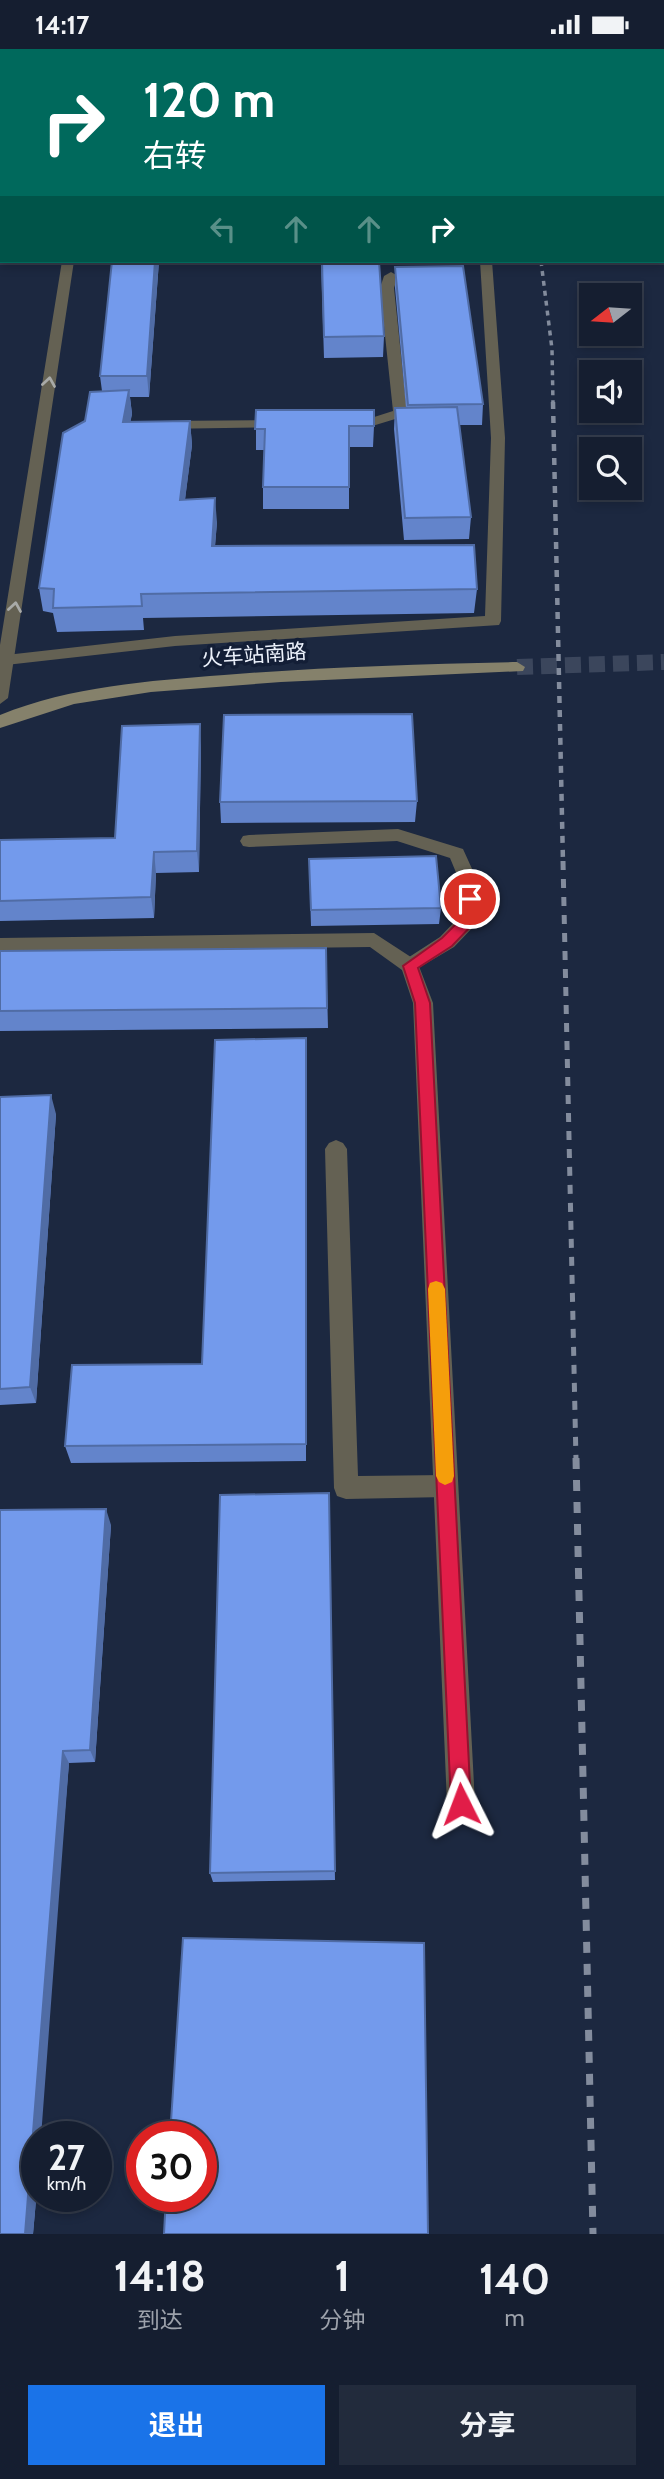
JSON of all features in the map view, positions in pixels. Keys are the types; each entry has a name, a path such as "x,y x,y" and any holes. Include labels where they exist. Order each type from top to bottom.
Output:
{"main road":[{"name":"火车站南路","path":"0,722 41,706 153,686 295,674 517,667"}],"street":[{"path":"0,698 68,263"},
{"path":"329,423 369,423 400,413 387,288 395,271"},
{"path":"6,660 175,641 493,621 498,438 482,271"},
{"path":"157,425 303,424"},
{"path":"248,841 398,835 457,854 469,882 471,917 447,942 410,966"},
{"path":"0,945 374,940 410,966 423,1003 461,1804"},
{"path":"336,1149 346,1488 446,1486"}],"building":[{"path":"112,263 155,263 147,376 100,376"},
{"path":"322,263 379,263 384,336 324,337"},
{"path":"463,266 483,404 408,405 395,267"},
{"path":"129,390 123,422 190,421 180,500 215,498 212,546 474,545 477,589 141,594 142,606 53,608 54,589 39,588 63,433 85,421 90,392"},
{"path":"457,407 471,517 405,518 395,408"},
{"path":"256,410 374,410 374,426 349,426 349,487 263,487 265,429 255,429"},
{"path":"412,714 417,801 220,802 224,715"},
{"path":"200,724 197,851 154,852 151,897 0,901 0,840 115,838 122,726"},
{"path":"436,856 441,908 311,910 309,859"},
{"path":"326,948 327,1008 0,1011 0,951"},
{"path":"306,1038 306,1444 65,1446 72,1365 202,1364 215,1040"},
{"path":"51,1095 30,1387 0,1389 0,1097"},
{"path":"329,1493 335,1871 210,1873 220,1495"},
{"path":"106,1509 90,1750 63,1751 34,2121 21,2121 21,2212 27,2212 25,2234 0,2234 0,1510"},
{"path":"183,1938 424,1943 428,2234 164,2234 165,2212 217,2212 217,2121 171,2121"}],"tunnel":[{"path":"517,667 664,662"}],"railway":[{"path":"541,263 552,349 553,404"},
{"path":"553,402 563,863"},
{"path":"563,861 576,1460"},
{"path":"576,1458 593,2234"}],"slow traffic":[{"path":"436,1289 445,1476"}],"route":[{"path":"461,1804 423,1003 410,966 447,942 471,917 470,899"}]}
